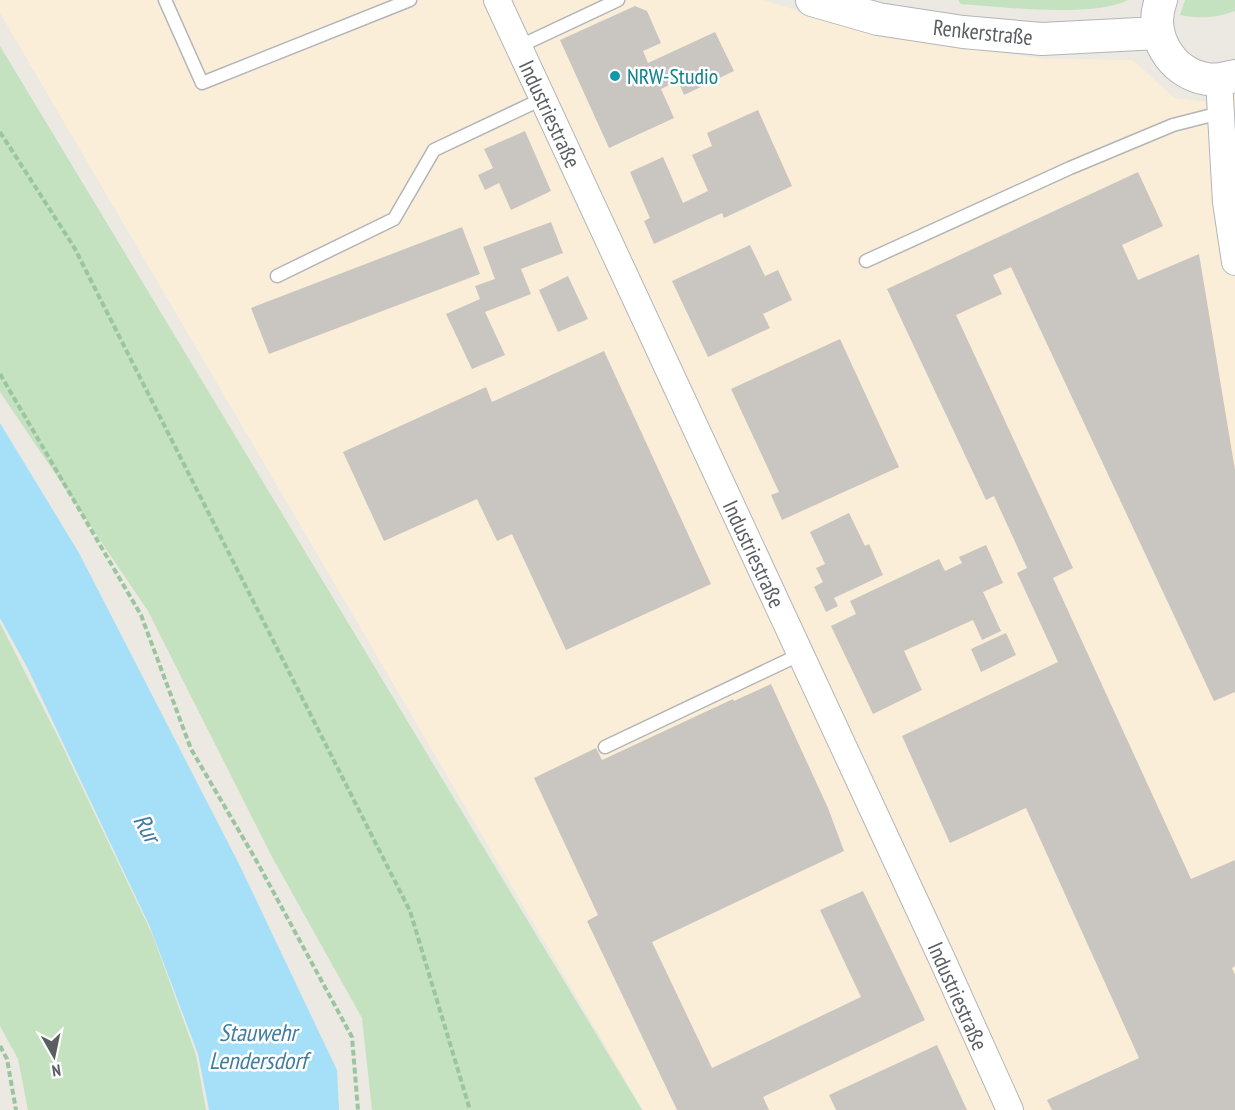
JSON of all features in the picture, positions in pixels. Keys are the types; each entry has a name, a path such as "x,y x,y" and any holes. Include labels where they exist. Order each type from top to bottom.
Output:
{"street":[{"name":"Industriestraße","path":"497,0 938,949 1010,1110"},
{"name":"Renkerstraße","path":"812,0 878,19 963,32 1042,39 1158,33"},
{"path":"1161,0 1157,18 1158,33 1175,64 1195,76 1207,79 1227,78 1220,113 1226,202 1235,262"}],"lane":[{"path":"165,0 202,83 410,0"},
{"path":"518,47 618,0"},
{"path":"277,276 394,219 434,150 542,99"},
{"path":"866,261 1070,168 1173,125 1220,113"},
{"path":"605,747 801,654"}],"path":[{"path":"0,132 74,247 410,911 470,1110"},
{"path":"0,374 141,615 191,749 256,860 352,1037 358,1110"},
{"path":"0,1046 7,1059 16,1110"}],"shaded area":[{"path":"0,0 764,0 876,36 1046,59 1133,60 1174,98 1210,102 1235,95 1235,1110 643,1110 0,13"}],"green space":[{"path":"958,0 1128,0 1093,9 1047,10 961,4"},
{"path":"1185,0 1235,0 1235,11 1208,17 1180,15"},
{"path":"0,46 642,1110 372,1110 362,1018 271,855 148,611 0,392"},
{"path":"0,623 59,739 153,936 196,1055 206,1110 28,1110 18,1059 0,1026"}],"water":[{"name":"Stauwehr Lendersdorf","path":"0,423 79,553 239,864 337,1070 339,1110 209,1110 198,1054 150,927 27,667 0,618"}],"building":[{"name":"NRW-Studio","path":"635,6 647,11 661,43 643,51 648,63 715,32 734,71 684,95 678,81 661,89 674,118 609,148 560,40"},
{"path":"758,110 792,186 724,218 722,213 654,244 644,221 650,218 630,172 663,157 683,203 708,191 692,155 712,146 707,133"},
{"path":"525,131 551,191 511,210 499,183 485,190 478,175 493,168 484,149"},
{"path":"1138,172 1163,226 1122,245 1138,280 1199,254 1235,470 1235,692 1214,701 1011,267 993,275 1002,294 956,315 1073,568 1053,578 1191,879 1235,860 1235,966 1232,968 1235,975 1235,1110 1052,1110 1047,1100 1139,1058 1026,808 950,843 902,736 1058,662 1017,573 1027,568 994,496 986,500 887,289"},
{"path":"551,222 563,253 521,269 531,294 485,312 505,355 472,369 446,314 480,299 475,286 495,279 483,247"},
{"path":"462,227 480,274 269,354 251,308"},
{"path":"750,245 765,276 778,270 792,300 763,314 770,328 708,357 672,281"},
{"path":"568,276 588,319 558,332 539,290"},
{"path":"840,339 899,467 782,520 771,495 779,492 731,389"},
{"path":"604,351 711,584 566,650 512,534 497,541 477,499 384,541 343,452 486,387 492,402"},
{"path":"849,513 865,546 869,544 883,575 834,598 838,606 826,612 814,587 823,582 816,568 825,564 810,532"},
{"path":"986,545 1003,583 983,592 1001,631 982,640 973,620 904,651 922,690 873,714 831,626 856,614 850,601 939,559 945,571 962,563 959,557"},
{"path":"1006,633 1016,655 981,672 971,649"},
{"path":"771,684 828,808 844,851 652,942 712,1068 861,997 820,910 863,891 925,1020 763,1097 769,1110 677,1110 587,921 598,915 534,778 596,748 602,760 733,699 734,701"},
{"path":"937,1045 967,1110 836,1110 829,1095"}],"place":[{"name":"NRW-Studio","path":"615,76"}],"water label":[{"name":"Rur","path":"147,828"}]}
